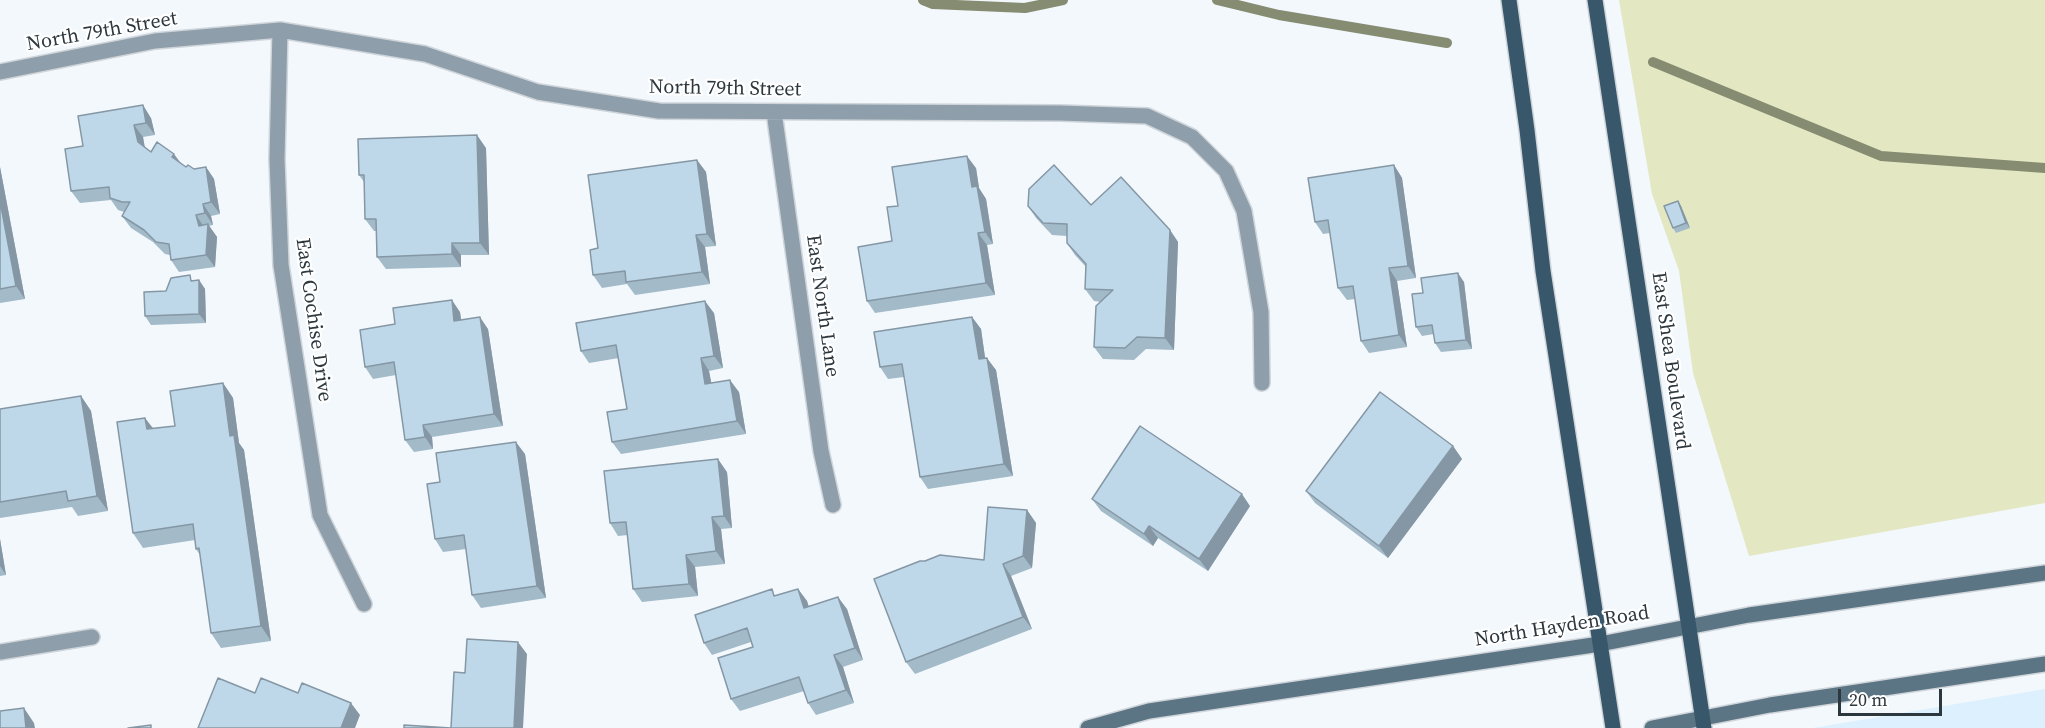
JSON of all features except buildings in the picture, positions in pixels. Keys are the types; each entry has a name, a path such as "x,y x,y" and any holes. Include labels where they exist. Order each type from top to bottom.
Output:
{"main road":[{"path":"1509,0 1543,271 1613,728"},
{"name":"East Shea Boulevard","path":"1595,0 1703,723"},
{"name":"North Hayden Road","path":"1088,728 1149,711 1600,644 1749,615 2045,573"},
{"path":"1652,728 1703,723 1770,705 2045,664"}],"street":[{"name":"North 79th Street","path":"0,72 155,41 280,30 425,54 538,92 660,111 1060,113 1147,116 1192,137 1226,171 1244,211 1262,312 1262,383"},
{"name":"East Cochise Drive","path":"280,30 277,159 283,276 320,515 364,604"},
{"name":"East North Lane","path":"774,112 820,452 832,505"},
{"path":"0,651 92,637"}],"shaded area":[{"path":"2045,689 2045,728 1813,728"}],"green space":[{"path":"1619,0 2045,0 2045,503 1749,556 1693,373 1679,271 1652,194"}],"waterway":[{"path":"923,0 933,4 1025,8 1063,0"},
{"path":"1217,0 1279,15 1447,43"},
{"path":"1653,62 1881,156 2045,168"}]}
